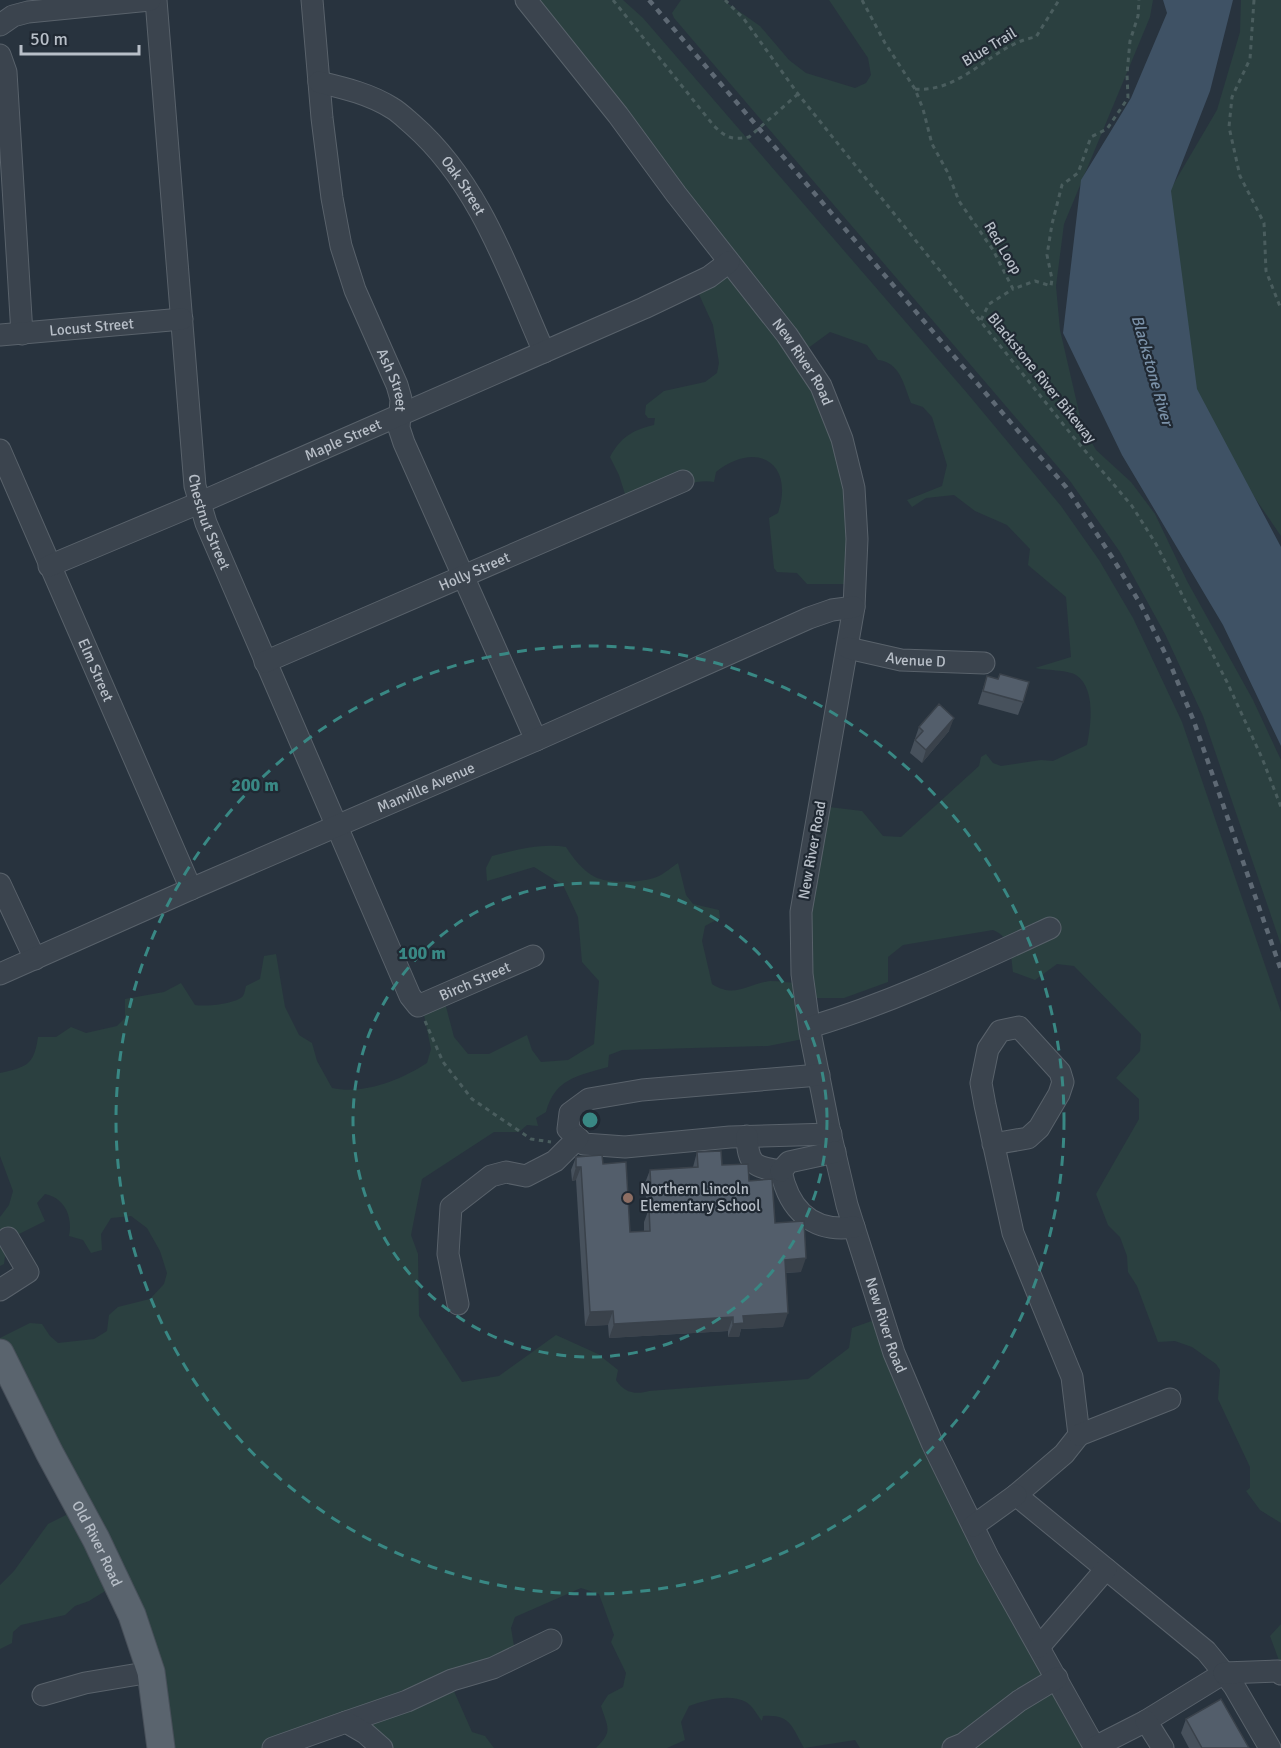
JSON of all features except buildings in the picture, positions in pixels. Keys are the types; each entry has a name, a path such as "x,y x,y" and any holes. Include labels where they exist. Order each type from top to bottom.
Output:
{"main road":[{"name":"Old River Road","path":"0,1353 49,1452 96,1539 132,1615 151,1672 161,1748"}],"street":[{"path":"0,25 13,16 28,12 150,0"},
{"name":"Chestnut Street","path":"156,0 195,486 199,503 265,662 410,996 418,1006"},
{"name":"Ash Street","path":"312,0 332,198 341,246 356,290 397,385 401,399 399,428 404,443 536,740"},
{"name":"New River Road","path":"526,0 618,115 676,194 787,335 820,386 842,439 854,488 857,539 854,607 801,912 802,974 819,1075 854,1227 894,1353 932,1443 988,1557 1095,1747"},
{"path":"0,56 6,72 22,334"},
{"name":"Oak Street","path":"319,82 370,96 394,108 426,137 473,196 544,352"},
{"name":"Maple Street","path":"49,566 544,352 709,277 729,262"},
{"name":"Locust Street","path":"0,335 182,319"},
{"name":"Elm Street","path":"0,450 191,889"},
{"name":"Holly Street","path":"265,662 683,481"},
{"name":"Manville Avenue","path":"0,974 809,618 832,610 854,607"},
{"name":"Avenue D","path":"848,648 901,660 984,663"},
{"path":"0,884 35,959"},
{"path":"810,1027 850,1015 921,988 1050,928"},
{"name":"Birch Street","path":"418,1006 533,957"},
{"path":"993,1144 1028,1138 1038,1128 1059,1094 1063,1082 1060,1072 1019,1027 1000,1031 988,1049 981,1083 993,1144 1013,1233 1072,1377 1079,1435"},
{"path":"819,1075 642,1090 589,1098 570,1113 568,1130 584,1144 625,1147 747,1136 833,1143"},
{"path":"747,1136 748,1152 752,1161 760,1168 781,1171"},
{"path":"458,1304 448,1254 451,1207 491,1176 506,1172 526,1176 555,1161 578,1138"},
{"path":"781,1171 789,1162 833,1143"},
{"path":"781,1171 792,1200 805,1217 815,1223 838,1229 854,1227"},
{"path":"0,1290 28,1272 8,1238"},
{"path":"973,1526 1016,1495 1064,1454 1079,1435 1170,1399"},
{"path":"1016,1495 1206,1651 1234,1686 1270,1748"},
{"path":"1039,1647 1106,1569"},
{"path":"273,1748 407,1701 452,1680 493,1668 551,1640"},
{"path":"1095,1747 1146,1721 1224,1673 1278,1671 1281,1674"},
{"path":"43,1695 85,1683 151,1672"},
{"path":"953,1748 963,1744 1019,1701 1057,1678"},
{"path":"1146,1721 1163,1748"},
{"path":"346,1722 365,1733 382,1748"}],"path":[{"path":"613,0 714,126 727,137 749,136 798,94"},
{"name":"Blackstone River Bikeway","path":"725,0 744,20 798,94 1075,439 1132,506 1156,544 1227,682 1262,758 1281,807"},
{"name":"Red Loop","path":"862,0 885,44 915,88 932,144 948,173 959,201 993,250 1013,289 1035,281 1051,286 1052,279 1047,255 1062,185 1078,173 1091,137 1107,129 1128,98 1127,74 1130,41 1138,16 1139,0"},
{"name":"Blue Trail","path":"915,88 928,90 955,81 1021,39 1036,37 1059,0"},
{"path":"1254,0 1250,59 1232,97 1229,127 1240,176 1264,223 1266,271 1281,309"},
{"path":"981,320 989,304 1013,289"},
{"path":"418,1006 443,1062 472,1099 531,1139 561,1143 578,1138"}],"green space":[{"path":"525,0 623,0 643,18 967,393 1061,506 1099,560 1133,618 1182,722 1281,1012 1281,1523 1260,1510 1246,1491 1250,1488 1250,1467 1218,1399 1220,1370 1216,1364 1192,1347 1175,1341 1158,1342 1137,1286 1128,1272 1127,1256 1120,1237 1108,1225 1096,1194 1139,1119 1139,1099 1116,1078 1140,1051 1141,1034 1074,966 1057,964 1035,980 1013,972 1007,942 993,930 903,945 888,957 888,982 844,998 807,998 808,1038 768,1046 622,1050 609,1055 608,1067 569,1080 555,1092 546,1112 536,1118 538,1126 527,1125 519,1132 494,1132 422,1179 411,1235 418,1254 419,1316 462,1382 499,1376 556,1335 598,1354 618,1370 616,1380 623,1388 639,1393 808,1379 849,1348 852,1328 880,1318 920,1416 1097,1748 860,1748 855,1740 804,1748 790,1723 780,1717 772,1716 763,1716 762,1721 746,1702 725,1698 689,1706 681,1722 685,1740 667,1748 596,1748 607,1733 606,1719 601,1706 608,1695 623,1687 626,1673 611,1642 614,1635 599,1594 581,1588 515,1617 511,1628 516,1658 449,1680 472,1732 485,1736 494,1748 382,1748 352,1726 267,1748 159,1748 115,1585 89,1601 75,1606 65,1615 21,1625 13,1632 12,1643 0,1649 0,1585 14,1571 48,1524 76,1510 0,1377 0,1338 30,1323 42,1324 58,1343 94,1339 107,1331 109,1315 118,1307 150,1299 164,1284 167,1273 160,1251 147,1228 131,1216 111,1218 101,1234 102,1250 91,1253 83,1240 69,1236 70,1222 66,1209 58,1200 45,1194 37,1203 45,1221 7,1240 4,1264 0,1266 0,1217 9,1205 13,1191 0,1156 0,1073 27,1064 34,1054 38,1037 56,1037 71,1027 86,1033 117,1026 125,1018 125,999 164,992 181,983 195,1005 213,1005 234,1001 243,996 246,986 260,979 264,956 276,954 285,1007 299,1035 312,1043 317,1061 332,1088 344,1090 381,1085 427,1063 431,1049 423,1010 445,1003 454,1037 468,1054 489,1054 527,1035 532,1050 541,1062 568,1060 594,1044 599,981 582,962 578,917 563,885 534,867 487,881 486,868 492,856 519,849 566,847 578,864 590,874 617,882 653,878 678,863 686,895 693,904 719,910 720,918 705,926 702,941 712,984 734,990 770,981 803,984 804,913 829,807 862,811 883,836 901,837 979,766 981,757 986,754 993,763 1001,766 1041,760 1053,761 1087,745 1090,707 1087,689 1082,681 1072,673 1035,668 1071,657 1066,597 1028,565 1030,549 1007,525 975,511 954,495 926,498 912,507 907,500 942,486 947,465 932,417 923,407 911,403 896,370 891,365 878,360 867,345 830,332 800,354 817,388 852,494 845,584 807,584 797,573 777,572 774,568 769,518 778,513 782,495 781,481 776,469 768,461 758,457 731,462 716,472 714,482 704,481 682,486 630,510 619,475 610,457 628,436 639,429 654,425 655,418 648,418 645,414 646,405 664,391 705,382 717,373 719,363 713,325 697,290 725,269"},
{"path":"681,0 723,0 760,26 789,60 806,73 855,88 866,83 871,75 868,58 829,0 1153,0 1150,17 1064,224 1056,286 1060,330 1082,425 1096,450 1131,482 1155,514 1187,581 1253,700 1281,760 1281,945 1203,716 1165,634 1120,552 1070,481 674,18 672,13"},
{"path":"1241,0 1281,0 1281,536 1181,390 1170,190 1217,110 1240,32"},
{"path":"1281,1624 1281,1666 1270,1636"}],"water":[{"name":"Blackstone River","path":"1163,0 1233,0 1210,91 1171,191 1197,389 1281,547 1281,746 1223,625 1122,455 1063,333 1081,180 1131,98 1167,13"}],"railway":[{"path":"649,0 1066,487 1112,557 1141,605 1169,661 1193,719 1281,970"}],"place":[{"name":"Northern Lincoln Elementary School","path":"628,1198"}]}
